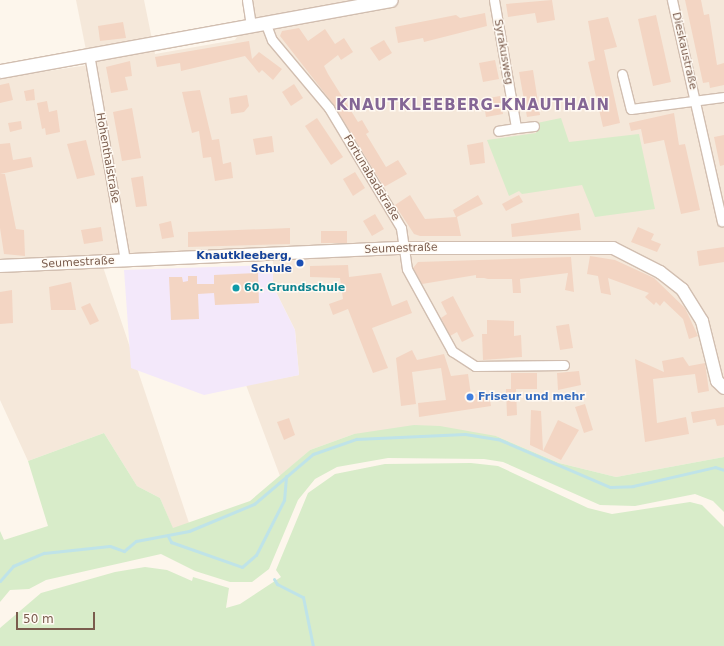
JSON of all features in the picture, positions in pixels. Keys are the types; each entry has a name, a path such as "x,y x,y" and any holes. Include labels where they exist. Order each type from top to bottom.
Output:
{"main road":[{"path":"0,71 391,0"}],"street":[{"path":"247,0 251,25"},
{"name":"Syrakusweg","path":"494,0 516,128"},
{"name":"Dieskaustraße","path":"672,0 722,221"},
{"name":"Fortunabadstraße","path":"265,22 272,40 329,108 401,228 407,269 452,351 475,366 564,365"},
{"name":"Hohenthalstraße","path":"89,54 125,261"},
{"name":"Dieskaustraße","path":"622,74 631,109 695,102 724,97"},
{"path":"498,131 534,126"},
{"name":"Seumestraße","path":"0,266 404,248 590,246 628,254 660,272 682,289 695,307 717,381 724,388"}],"shaded area":[{"path":"76,0 144,0 155,54 235,40 254,12 252,0 724,0 724,457 616,477 559,463 496,436 354,434 310,450 280,476 246,385 299,375 295,330 273,286 273,250 100,258 189,523 173,529 160,498 137,486 104,433 28,461 0,400 0,78 89,65"},
{"path":"273,265 273,286 295,330 299,375 204,395 131,368 124,270"}],"green space":[{"path":"561,118 569,142 639,134 655,209 595,217 582,185 522,194 519,191 509,196 487,140 536,133 537,123"},
{"path":"414,425 440,426 496,436 559,463 616,477 724,457 724,512 713,501 695,494 635,506 600,505 503,462 484,459 388,458 337,467 315,479 298,500 269,569 252,582 230,582 195,571 161,554 46,580 29,589 10,590 0,602 0,531 4,540 48,526 28,461 104,433 137,486 160,498 173,528 250,501 310,450 354,434"},
{"path":"471,463 498,466 588,508 612,514 690,502 702,505 724,527 724,646 0,646 0,628 41,593 115,572 145,567 167,570 192,581 193,577 229,588 226,608 240,604 281,577 276,570 308,493 335,474 385,464"}],"building":[{"path":"552,0 555,20 537,23 535,13 508,17 506,4"},
{"path":"685,0 701,0 704,15 709,14 717,65 724,63 724,85 710,88 709,82 703,83"},
{"path":"485,13 487,26 424,42 423,38 398,43 395,27 456,15 460,18"},
{"path":"656,15 671,82 653,86 638,19"},
{"path":"608,17 617,47 604,50 620,123 603,127 588,62 595,60 588,21"},
{"path":"123,22 126,38 100,41 98,26"},
{"path":"299,28 308,41 325,29 335,44 344,38 353,52 341,60 338,55 324,66 358,122 362,120 369,132 366,134 386,167 398,160 407,174 384,187 334,105 280,36 282,31"},
{"path":"384,40 392,53 379,61 370,48"},
{"path":"249,41 252,59 259,52 282,69 273,80 262,70 259,73 245,56 181,71 180,63 157,67 155,57"},
{"path":"495,60 499,79 483,82 479,63"},
{"path":"130,61 132,76 125,77 128,90 111,93 106,67"},
{"path":"533,70 540,115 527,117 519,72"},
{"path":"9,83 13,100 0,103 0,85"},
{"path":"294,84 303,98 291,106 282,92"},
{"path":"34,89 35,100 26,101 24,91"},
{"path":"200,90 212,140 219,139 223,164 231,162 233,178 215,181 211,157 203,158 199,131 192,133 182,92"},
{"path":"247,95 249,106 244,112 231,114 229,98"},
{"path":"500,96 503,114 486,117 483,99"},
{"path":"47,101 49,112 57,110 60,132 46,135 45,128 42,129 37,103"},
{"path":"132,108 141,158 122,161 113,112"},
{"path":"674,113 679,145 685,144 700,210 681,214 664,140 644,144 641,129 631,131 629,123"},
{"path":"317,118 343,157 331,165 305,126"},
{"path":"21,121 22,129 10,132 8,123"},
{"path":"724,135 724,165 720,166 714,137"},
{"path":"272,136 274,152 256,155 253,139"},
{"path":"86,140 95,175 77,179 67,144"},
{"path":"483,142 485,163 470,165 467,145"},
{"path":"10,143 13,160 31,157 33,167 0,174 0,144"},
{"path":"355,172 365,188 353,196 343,179"},
{"path":"0,174 5,174 16,229 24,230 25,256 4,254 0,228"},
{"path":"143,176 147,206 136,207 131,178"},
{"path":"410,195 425,219 456,217 453,210 478,195 483,204 457,217 461,236 420,236 414,234 395,205"},
{"path":"519,195 523,202 506,211 502,204"},
{"path":"579,213 581,230 512,237 511,224"},
{"path":"375,214 384,229 372,236 363,221"},
{"path":"171,221 174,237 162,239 159,224"},
{"path":"101,227 103,241 84,244 81,230"},
{"path":"638,227 654,234 651,240 661,244 657,252 631,242"},
{"path":"290,228 290,244 188,247 188,232"},
{"path":"321,231 347,231 347,243 321,243"},
{"path":"724,247 724,262 699,266 697,251"},
{"path":"590,256 615,260 654,278 685,308 698,336 689,339 683,319 664,301 660,306 656,302 654,305 645,297 649,293 608,278 611,295 601,293 598,276 587,274"},
{"path":"571,257 574,292 565,290 568,273 520,279 521,293 513,293 512,279 484,279 488,278 476,278 476,275 422,284 413,268 418,262"},
{"path":"348,265 349,277 381,273 392,306 407,300 412,313 372,328 388,368 373,373 348,309 333,315 329,304 343,299 340,278 310,277 310,266"},
{"path":"258,273 259,303 215,305 214,293 198,294 199,319 171,320 169,277 182,277 183,282 188,281 188,276 197,276 197,284 214,284 214,275"},
{"path":"71,282 76,310 51,310 49,287"},
{"path":"12,290 13,323 0,324 0,292"},
{"path":"453,296 474,336 462,342 457,332 450,336 441,318 447,314 441,302"},
{"path":"90,303 99,321 90,325 81,307"},
{"path":"487,320 514,321 514,336 521,335 522,357 483,360 482,334 487,334"},
{"path":"569,324 573,348 560,350 556,326"},
{"path":"412,350 417,360 444,354 451,376 468,374 471,395 489,392 491,406 419,417 418,403 446,400 441,368 412,372 416,404 401,406 396,358"},
{"path":"683,357 689,366 705,363 709,391 698,393 695,374 653,379 657,423 686,417 689,434 645,442 635,359 664,372 662,361"},
{"path":"579,371 581,385 558,390 557,373"},
{"path":"511,373 537,373 537,389 511,389"},
{"path":"506,389 516,389 517,415 507,416"},
{"path":"585,404 593,430 584,433 575,407"},
{"path":"724,407 724,425 717,426 715,419 693,423 691,412"},
{"path":"531,410 541,411 543,451 530,445"},
{"path":"289,418 295,435 284,440 277,422"},
{"path":"558,420 579,430 561,460 543,451"}],"waterway":[{"path":"0,581 13,566 44,553 110,546 124,551 136,541 189,531 254,504 313,454 356,439 465,434 498,439 610,487 633,486 715,467 724,470"},
{"path":"168,536 171,542 242,567 256,555 284,500 286,476"},
{"path":"274,579 277,584 303,597 313,646"}],"place":[{"name":"Knautkleeberg, Schule","path":"300,263"},
{"name":"60. Grundschule","path":"236,288"},
{"name":"Friseur und mehr","path":"470,397"}],"district":[{"name":"KNAUTKLEEBERG-KNAUTHAIN","path":"473,106"}]}
